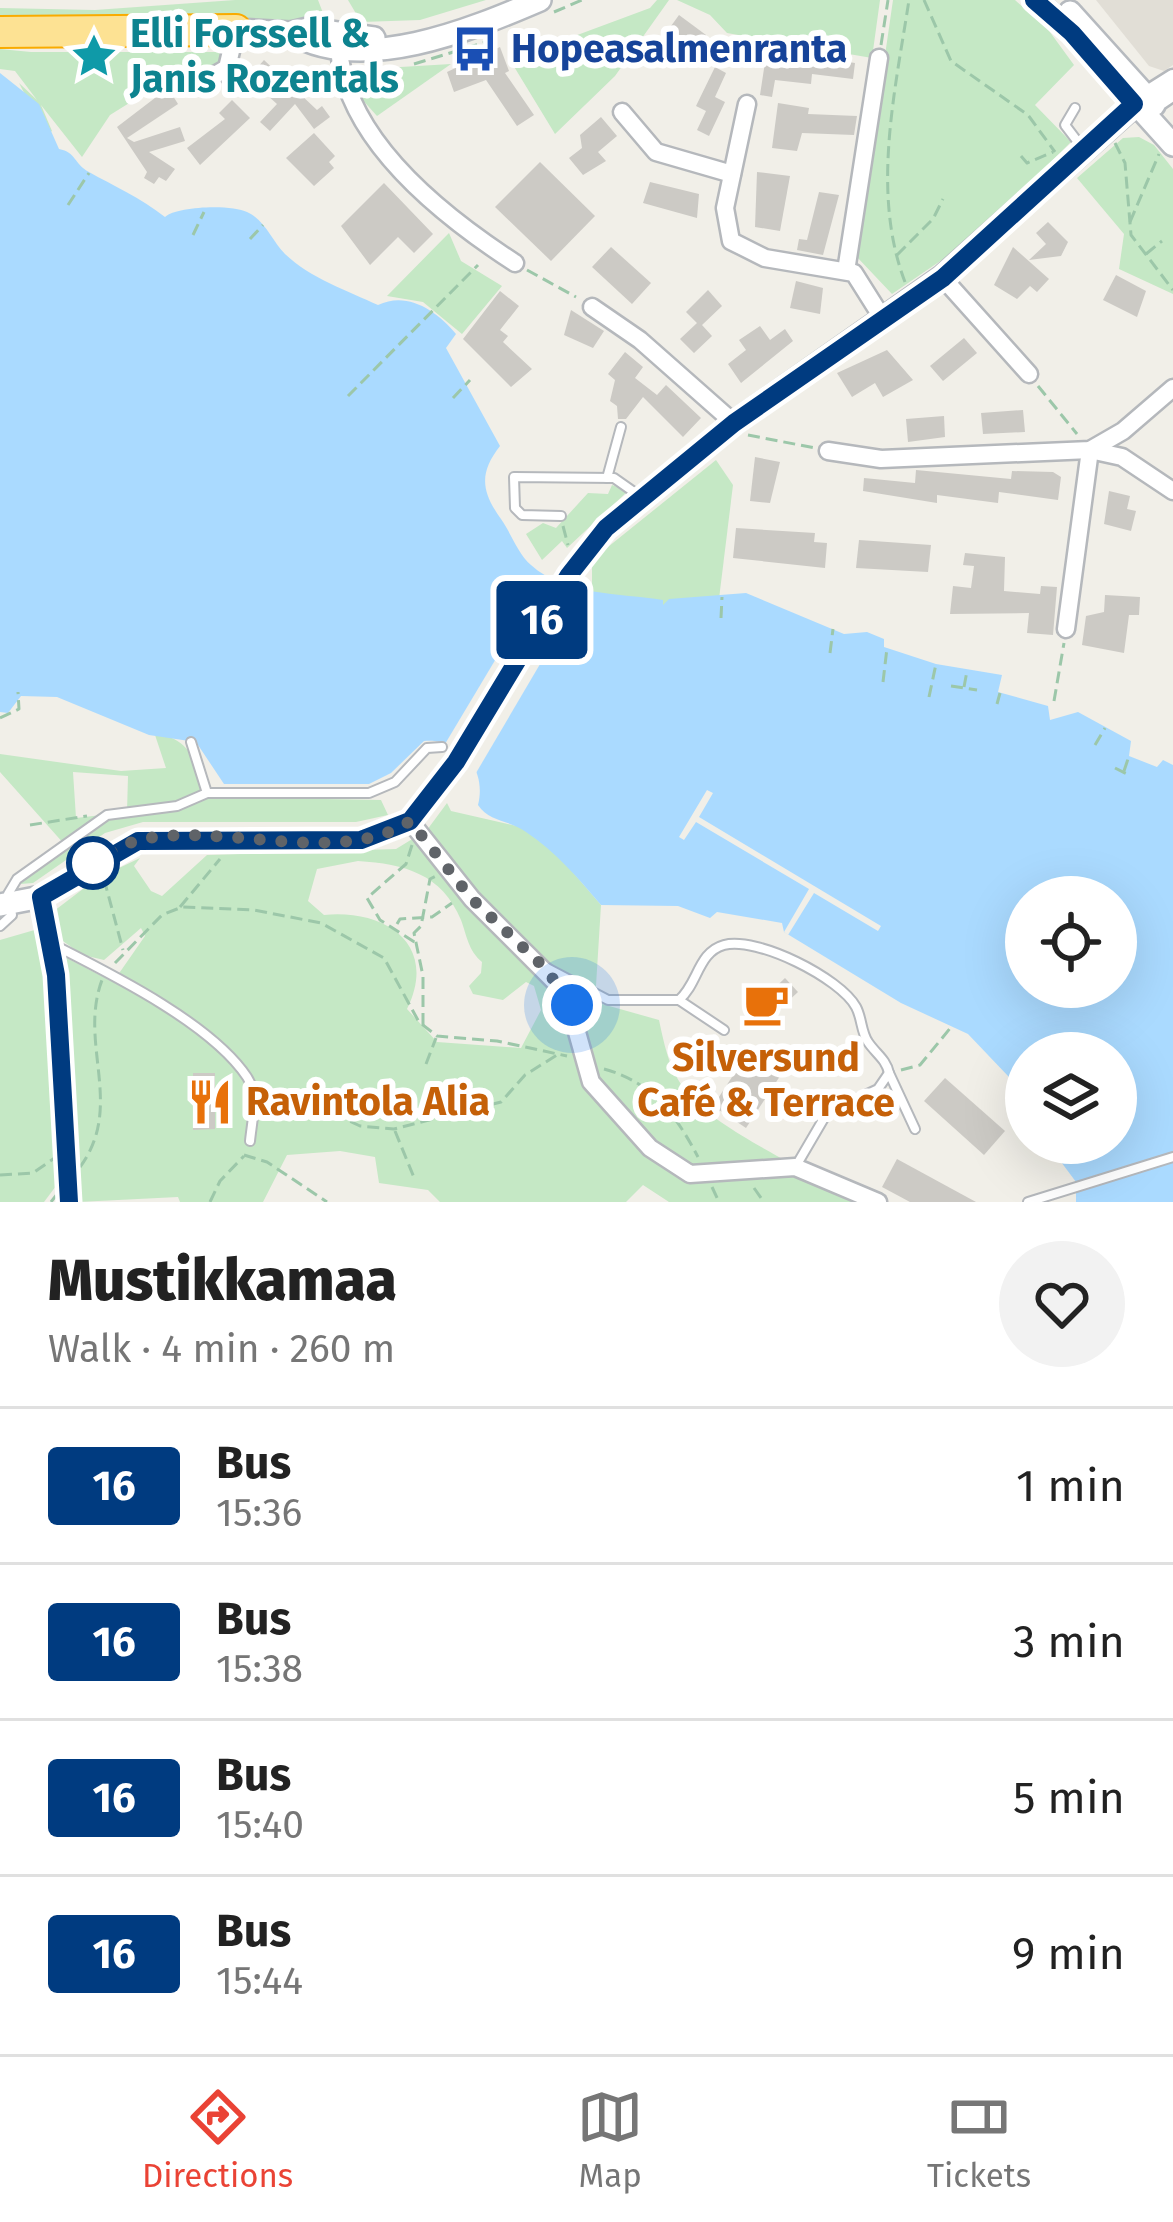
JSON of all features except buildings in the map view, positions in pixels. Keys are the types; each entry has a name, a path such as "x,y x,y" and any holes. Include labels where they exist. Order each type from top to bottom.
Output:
{"highway":[{"path":"0,32 236,30"}],"street":[{"path":"196,86 227,68 236,30 291,33 308,29 338,40 398,44 437,37 540,0"},
{"path":"1034,0 1150,102"},
{"path":"1056,0 1150,102 1169,141"},
{"path":"330,9 348,98 397,162 457,224 515,263"},
{"path":"846,271 879,58"},
{"path":"414,827 449,754 569,564 734,423 943,278 1060,161 1111,137 1111,122 1150,102 1173,78"},
{"path":"747,104 725,208 731,241 766,258 857,276 884,319"},
{"path":"622,112 656,152 732,174"},
{"path":"943,278 1029,374"},
{"path":"592,308 640,340 734,423"},
{"path":"1090,450 1124,431 1173,388"},
{"path":"1066,629 1090,450"},
{"path":"828,451 880,459 1090,450 1122,457 1173,491"},
{"path":"414,827 463,887 545,968 572,1005 583,1062 597,1091 650,1148 682,1170 709,1177 796,1167 878,1202"},
{"path":"5,904 41,897 138,841 361,840 414,827"}],"lane":[{"path":"1075,108 1065,125 1086,152"},
{"path":"607,478 621,427"},
{"path":"561,516 522,515 515,508 514,477 607,478 642,498"},
{"path":"191,742 207,793"},
{"path":"0,926 9,923 5,904 17,879 107,815 177,806 207,793 369,793 395,782 427,748 449,754"},
{"path":"41,897 50,944 69,1202"},
{"path":"679,1000 696,986 702,959 720,945 750,943 790,957 855,1004 866,1040 889,1073 915,1129"},
{"path":"50,944 161,1004 221,1051 248,1078 255,1102 250,1141"},
{"path":"545,968 608,1000 679,1000 724,1030"},
{"path":"796,1167 827,1113 878,1089 889,1073"},
{"path":"1028,1202 1173,1157"}],"path":[{"path":"879,58 888,0"},
{"path":"909,0 888,165 896,256 915,298"},
{"path":"924,0 951,61 1028,115 1060,161 1028,164 1021,157"},
{"path":"1111,137 1125,164 1130,224 1145,255 1173,290"},
{"path":"1130,224 1169,141"},
{"path":"68,205 89,173"},
{"path":"896,256 933,219 943,199"},
{"path":"194,235 204,212"},
{"path":"250,239 262,226"},
{"path":"1145,255 1162,241"},
{"path":"515,263 592,308"},
{"path":"348,396 478,265"},
{"path":"1029,374 1090,450"},
{"path":"453,398 470,380"},
{"path":"734,423 743,434 828,451"},
{"path":"561,516 569,564"},
{"path":"721,617 722,597"},
{"path":"830,653 833,629"},
{"path":"1054,700 1066,629"},
{"path":"883,682 887,648"},
{"path":"929,697 936,664"},
{"path":"964,688 967,671"},
{"path":"951,686 977,690"},
{"path":"0,718 19,709 18,692"},
{"path":"997,704 1000,693"},
{"path":"1095,745 1105,728"},
{"path":"1124,772 1129,756"},
{"path":"1115,768 1131,776"},
{"path":"30,825 107,815"},
{"path":"414,827 406,864 367,898 380,920 396,926 417,944"},
{"path":"179,908 226,852"},
{"path":"423,1027 414,933 430,879 447,868"},
{"path":"99,874 124,953"},
{"path":"396,926 400,919 420,917 452,904 463,887"},
{"path":"68,1180 101,1132 96,1006 107,972 162,914 179,908 254,910 321,923 384,958 423,1027 437,1036 497,1041 626,1075 664,1103 719,1202"},
{"path":"889,1073 920,1064 952,1026"},
{"path":"426,1064 437,1036"},
{"path":"255,1102 330,1112 360,1126 394,1130 502,1102 525,1075 559,1055"},
{"path":"394,1130 415,1180"},
{"path":"210,1202 250,1141"},
{"path":"0,1175 33,1173 65,1147"},
{"path":"244,1155 267,1162 327,1202"},
{"path":"739,1174 764,1202"}],"shaded area":[{"path":"1096,0 1173,0 1173,65 1164,71 1149,66"}],"green space":[{"path":"235,0 318,0 323,13 307,23 0,24 0,8 95,10"},
{"path":"348,0 486,0 420,20 361,22"},
{"path":"657,0 669,0 615,76 555,134 510,60 650,8"},
{"path":"677,0 880,0 872,58 727,33 710,15"},
{"path":"893,0 1015,0 1047,28 1074,65 1035,105 1071,142 974,238 892,294 856,256"},
{"path":"0,49 222,52 217,64 200,73 187,67 110,115 82,157 41,105 52,131 46,135 19,83 37,100 15,71 0,69"},
{"path":"451,64 377,116 360,97 353,79 367,69"},
{"path":"1139,137 1154,145 1173,169 1173,294 1119,269 1124,234 1077,178 1123,138"},
{"path":"449,233 461,261 502,286 462,334 423,302 387,296"},
{"path":"716,460 733,485 718,607 679,613 592,595 592,564 598,555"},
{"path":"612,485 628,491 567,548 562,541 542,560 526,534 543,523 556,528 588,493 608,494"},
{"path":"155,735 176,740 191,754 205,797 381,800 388,815 356,822 143,822 105,833 33,883 20,884 65,845 0,772 0,754 121,771 166,768","holes":["73,772 128,776 127,812 76,818"]},
{"path":"447,803 451,811 521,827 559,856 601,905 595,1002 659,1020 678,1079 705,1110 774,1154 868,1202 669,1202 643,1185 626,1202 440,1202 428,1190 379,1183 375,1157 340,1151 287,1155 263,1202 180,1202 178,1197 78,1202 61,955 113,982 145,936 141,928 104,960 83,955 57,937 54,911 96,879 140,858 134,866 151,891 162,896 207,855 396,849 427,830","holes":["358,861 420,874 453,904 482,962 481,973 469,986 473,994 503,1000 526,982 534,986 541,1010 521,1048 437,1042 407,1009 416,966 400,935 367,918 324,915 308,901 317,869"]},
{"path":"38,929 51,1003 59,1182 44,1202 0,1202 0,940"}],"water":[{"path":"0,73 39,104 59,149 165,217 204,207 247,212 264,225 285,254 318,277 378,305 400,300 420,305 448,325 456,334 446,348 500,446 486,474 489,500 522,555 545,575 594,592 663,600 663,605 669,599 746,593 844,634 867,632 884,639 884,647 936,664 1002,675 998,692 1048,706 1050,720 1078,712 1131,741 1129,756 1157,767 1163,760 1173,765 1173,1202 1076,1202 1076,1182 1063,1164 1137,1164 1137,1032 1005,1032 1005,1073 968,1034 901,1003 784,932 782,923 717,912 710,918 678,906 601,905 537,840 483,811 478,805 479,780 469,759 438,741 424,741 391,773 369,784 224,784 196,742 149,735 57,697 21,696 8,713 0,712"}],"pier":[{"path":"549,570 586,586 476,773 442,749"},
{"path":"707,790 713,793 699,817 881,926 878,931 814,893 788,935 784,932 809,889 696,822 684,840 679,837"}],"bus line":[{"name":"16","path":"69,1202 56,975 41,897 116,849 138,841 361,840 392,832 420,813 586,548 606,528 734,423 943,278 1066,171 1134,104 1062,22 1034,0"}],"place":[{"name":"Hopeasalmenranta","path":"475,49"},
{"name":"Elli Forssell & Janis Rozentals","path":"94,56"},
{"name":"Silversund Café & Terrace","path":"766,1004"},
{"name":"Ravintola Alia","path":"210,1102"}],"route":[{"path":"93,863 116,849 155,838 361,840 392,832 410,821 472,899 545,968 572,1005"}]}
